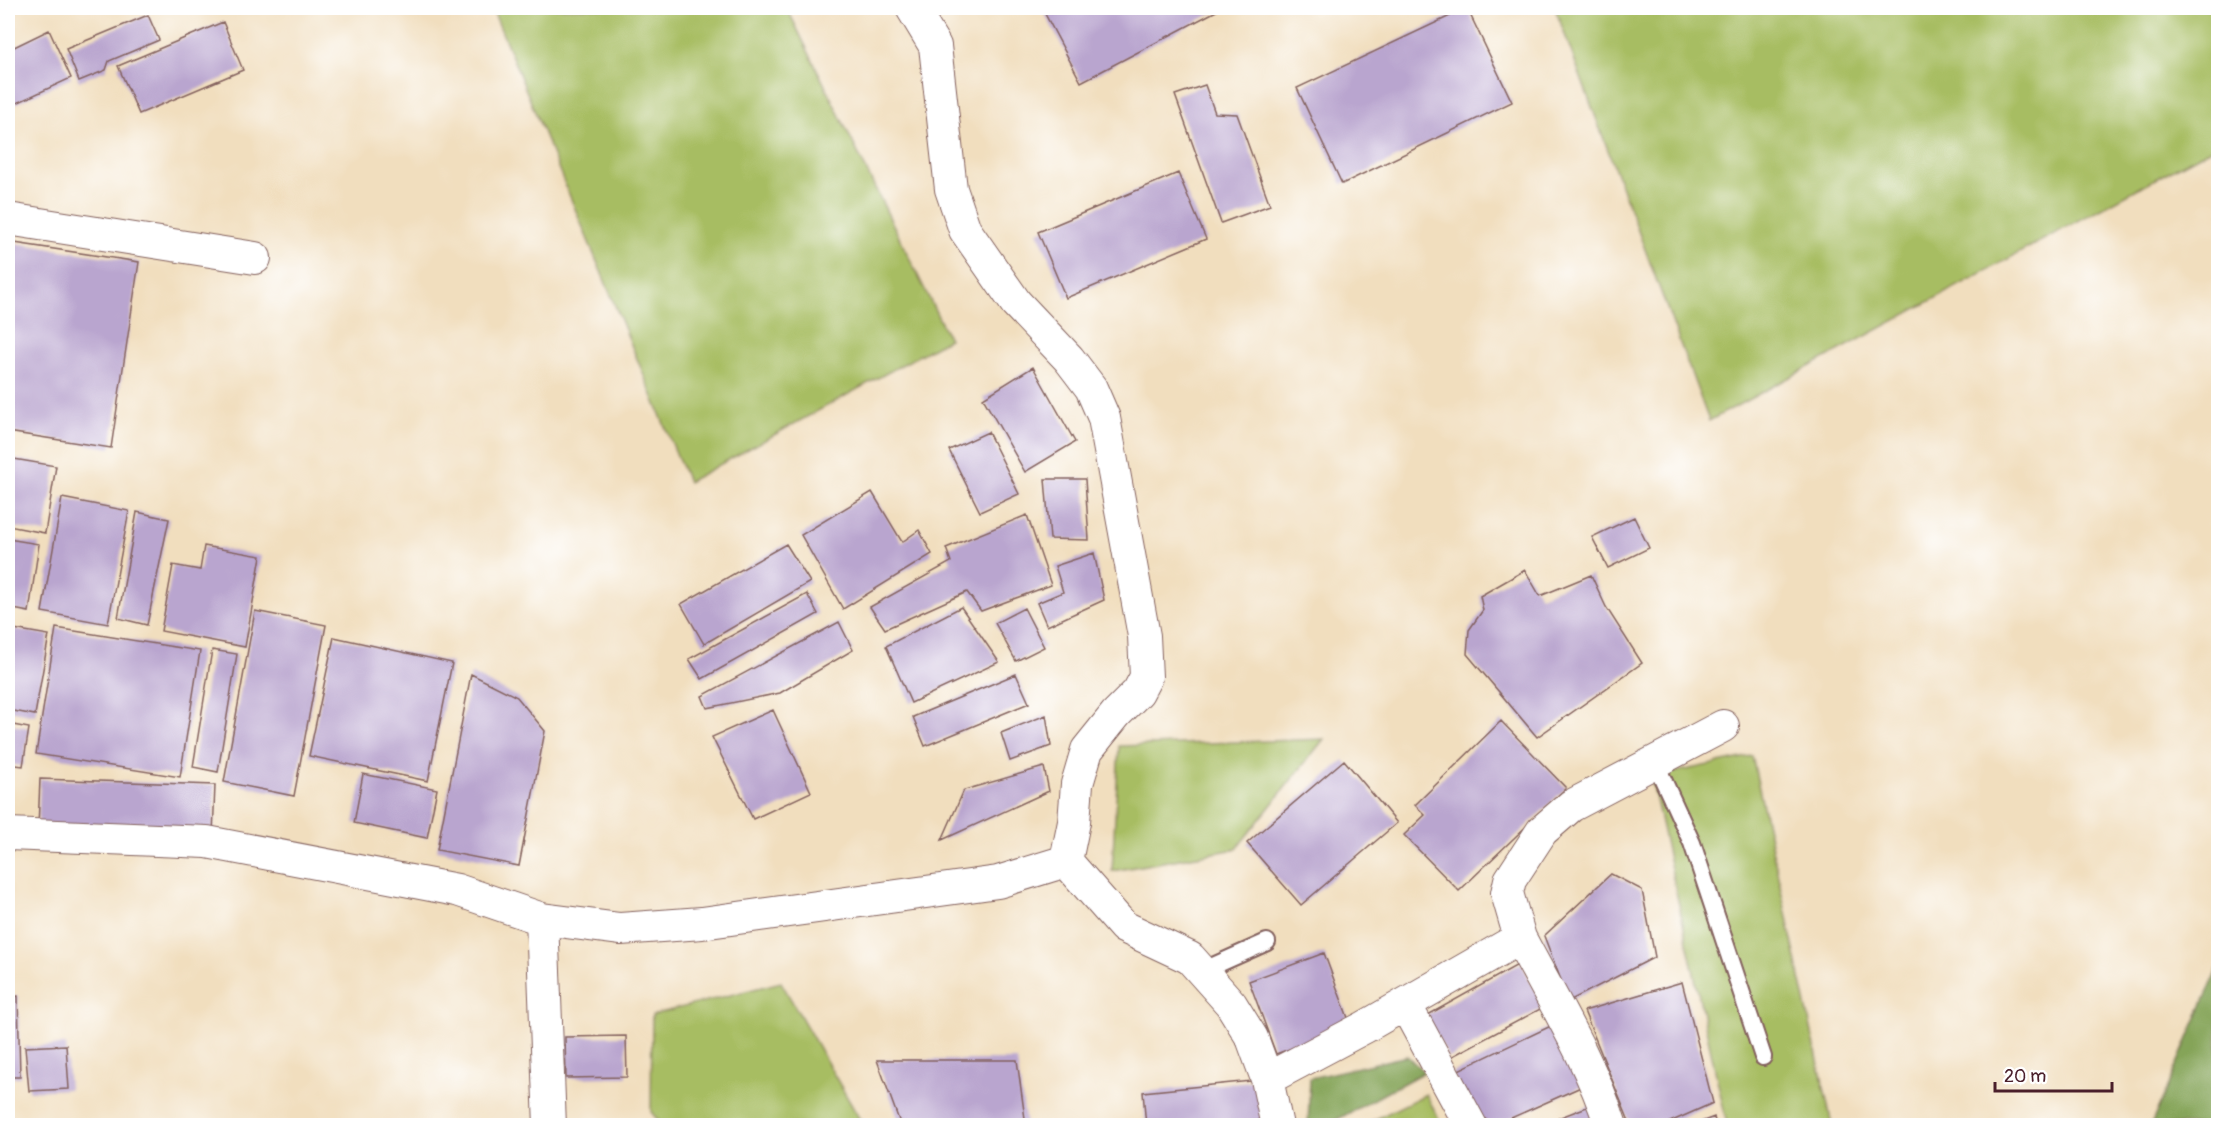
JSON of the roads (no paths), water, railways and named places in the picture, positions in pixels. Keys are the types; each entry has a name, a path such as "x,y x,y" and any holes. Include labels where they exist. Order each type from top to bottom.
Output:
{"street":[{"path":"912,8 935,46 951,189 965,230 1016,303 1069,359 1091,388 1104,418 1144,636 1146,677 1138,692 1116,714 1087,750 1077,784 1074,822 1066,861"},
{"path":"8,219 255,258"},
{"path":"1611,1125 1578,1046 1520,938 1507,893 1510,880 1542,831 1571,806 1723,726"},
{"path":"8,834 207,842 457,890 542,919 620,929 702,923 998,882 1066,861"},
{"path":"1066,861 1124,927 1190,958 1231,1004 1252,1038 1267,1079 1277,1125"},
{"path":"542,919 550,1125"},
{"path":"1267,1079 1405,1005 1520,938"},
{"path":"1405,1005 1471,1125"}],"lane":[{"path":"1655,762 1692,843 1763,1057"},
{"path":"1202,971 1266,942"}]}
